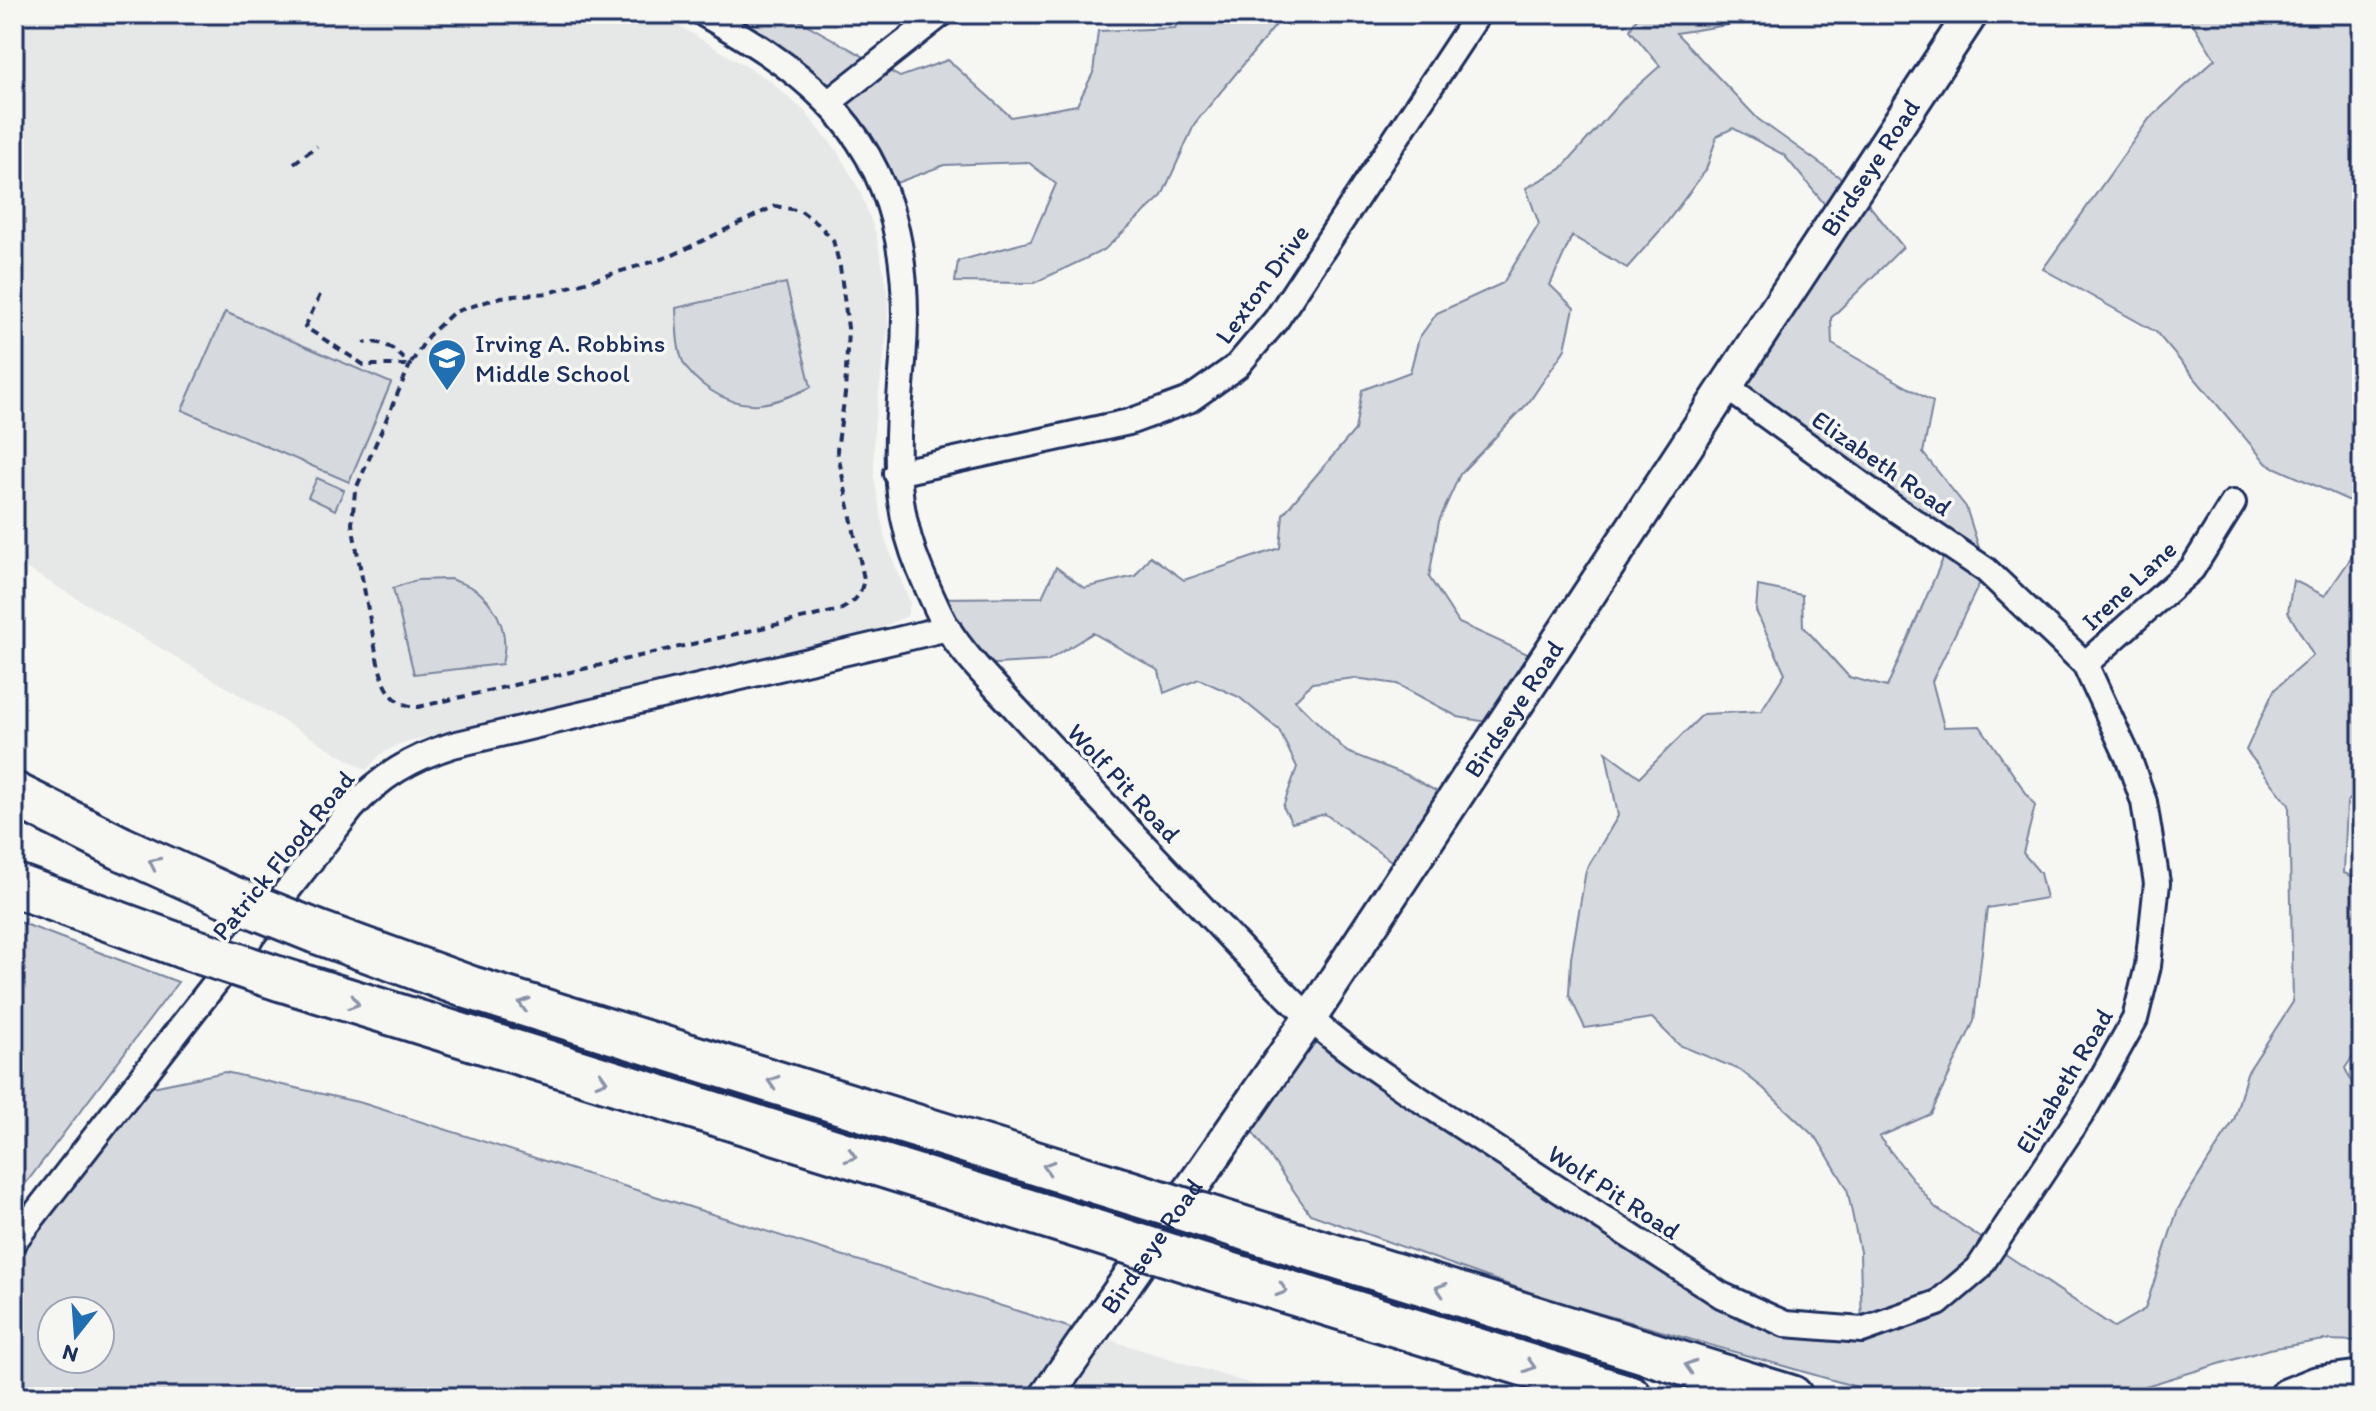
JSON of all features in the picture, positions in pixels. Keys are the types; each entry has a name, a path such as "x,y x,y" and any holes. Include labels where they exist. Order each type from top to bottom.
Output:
{"highway":[{"path":"16,794 121,848 225,895 461,984 1791,1397"},
{"path":"14,885 280,979 1630,1397"}],"main road":[{"name":"Birdseye Road","path":"1046,1397 1310,1018 1971,14"},
{"path":"2288,1397 2318,1385 2362,1379"}],"street":[{"name":"Wolf Pit Road","path":"704,14 773,57 828,103 868,156 894,217 902,250 906,309 896,473 900,506 911,545 948,628 1003,695 1088,788 1310,1018 1407,1091 1721,1295 1785,1324 1862,1330"},
{"path":"828,103 941,14"},
{"name":"Lexton Drive","path":"896,473 1129,422 1189,400 1237,366 1259,344 1276,320 1478,14"},
{"name":"Elizabeth Road","path":"1727,387 1891,506 1986,570 2085,664 2128,757 2144,802 2157,883 2148,966 2135,1019 2084,1110 1978,1269 1938,1303 1862,1330"},
{"name":"Irene Lane","path":"2085,664 2192,569 2233,503"},
{"name":"Patrick Flood Road","path":"14,1241 351,809 385,776 406,763 453,745 948,628"}],"path":[{"path":"294,163 317,146"},
{"path":"775,206 801,211 833,240 840,267 848,328 845,394 837,450 864,579 861,593 853,604 840,610 418,707 398,702 384,685 378,663 352,524 352,508 355,491 410,365 428,336 454,312 501,297 549,293 671,256 775,206"},
{"path":"320,295 305,327 364,365 410,365"},
{"path":"364,343 375,341 395,350 410,365"}],"shaded area":[{"name":"Irving A. Robbins Middle School","path":"14,14 659,14 769,80 804,111 837,151 860,191 876,234 887,290 888,326 874,428 874,477 885,540 910,603 907,616 874,631 399,744 381,754 366,770 14,561"},
{"path":"704,14 788,14 900,77 948,60 1011,117 1077,105 1093,73 1098,31 1175,28 1181,14 1285,14 1195,123 1162,196 1104,250 1034,283 955,282 958,261 1031,241 1056,184 1028,162 944,165 883,188 849,128"},
{"path":"1639,14 1760,14 1759,20 1676,33 1758,119 1856,189 1903,247 1831,318 1832,344 1933,402 1923,453 1966,507 1986,570 1932,681 1944,727 1980,726 2035,806 2023,853 2040,873 2046,898 1987,908 1974,1021 1931,1114 1879,1137 1935,1207 2114,1327 2145,1309 2178,1209 2234,1120 2247,1073 2293,1002 2289,805 2246,750 2274,690 2313,655 2288,612 2293,580 2325,596 2362,542 2362,789 2347,802 2344,873 2362,880 2362,1043 2345,1068 2362,1105 2362,1341 2324,1340 2269,1349 2109,1397 1892,1397 1549,1299 1310,1214 1243,1118 1310,1018 1785,1324 1862,1330 1860,1252 1847,1188 1818,1140 1740,1070 1679,1045 1652,1018 1585,1028 1569,995 1571,958 1586,870 1618,816 1606,752 1640,777 1703,714 1761,711 1785,673 1756,611 1758,586 1802,595 1803,626 1849,677 1887,687 1949,545 1727,387 1837,219 1784,155 1733,128 1717,136 1706,170 1664,226 1627,268 1572,236 1550,285 1574,308 1565,349 1529,402 1460,474 1439,521 1429,577 1459,623 1545,662 1504,725 1458,717 1397,684 1355,678 1312,683 1295,700 1347,752 1407,775 1454,801 1407,872 1325,814 1292,823 1283,807 1297,767 1279,730 1239,697 1199,679 1164,693 1159,671 1093,633 1047,661 977,665 932,598 1042,597 1056,567 1084,588 1135,576 1150,556 1184,580 1280,548 1283,514 1355,430 1362,390 1410,372 1419,338 1437,313 1503,283 1539,224 1526,188 1561,169 1624,98 1660,66 1630,30"},
{"path":"2187,14 2362,14 2362,405 2358,434 2362,435 2362,519 2359,505 2267,464 2156,332 2043,269 2149,119 2215,59"},
{"path":"786,283 811,387 773,402 748,404 710,390 686,368 677,336 676,308"},
{"path":"225,312 391,383 349,482 182,410"},
{"path":"317,478 344,490 335,510 308,497"},
{"path":"450,579 477,591 493,608 504,635 502,664 414,674 393,588 417,580"},
{"path":"14,920 178,982 14,1199"},
{"path":"225,1072 362,1103 1090,1334 1046,1397 14,1397 14,1241 133,1091"},
{"path":"1090,1334 1293,1397 1046,1397"}],"place":[{"name":"Irving A. Robbins Middle School","path":"447,392"}]}
